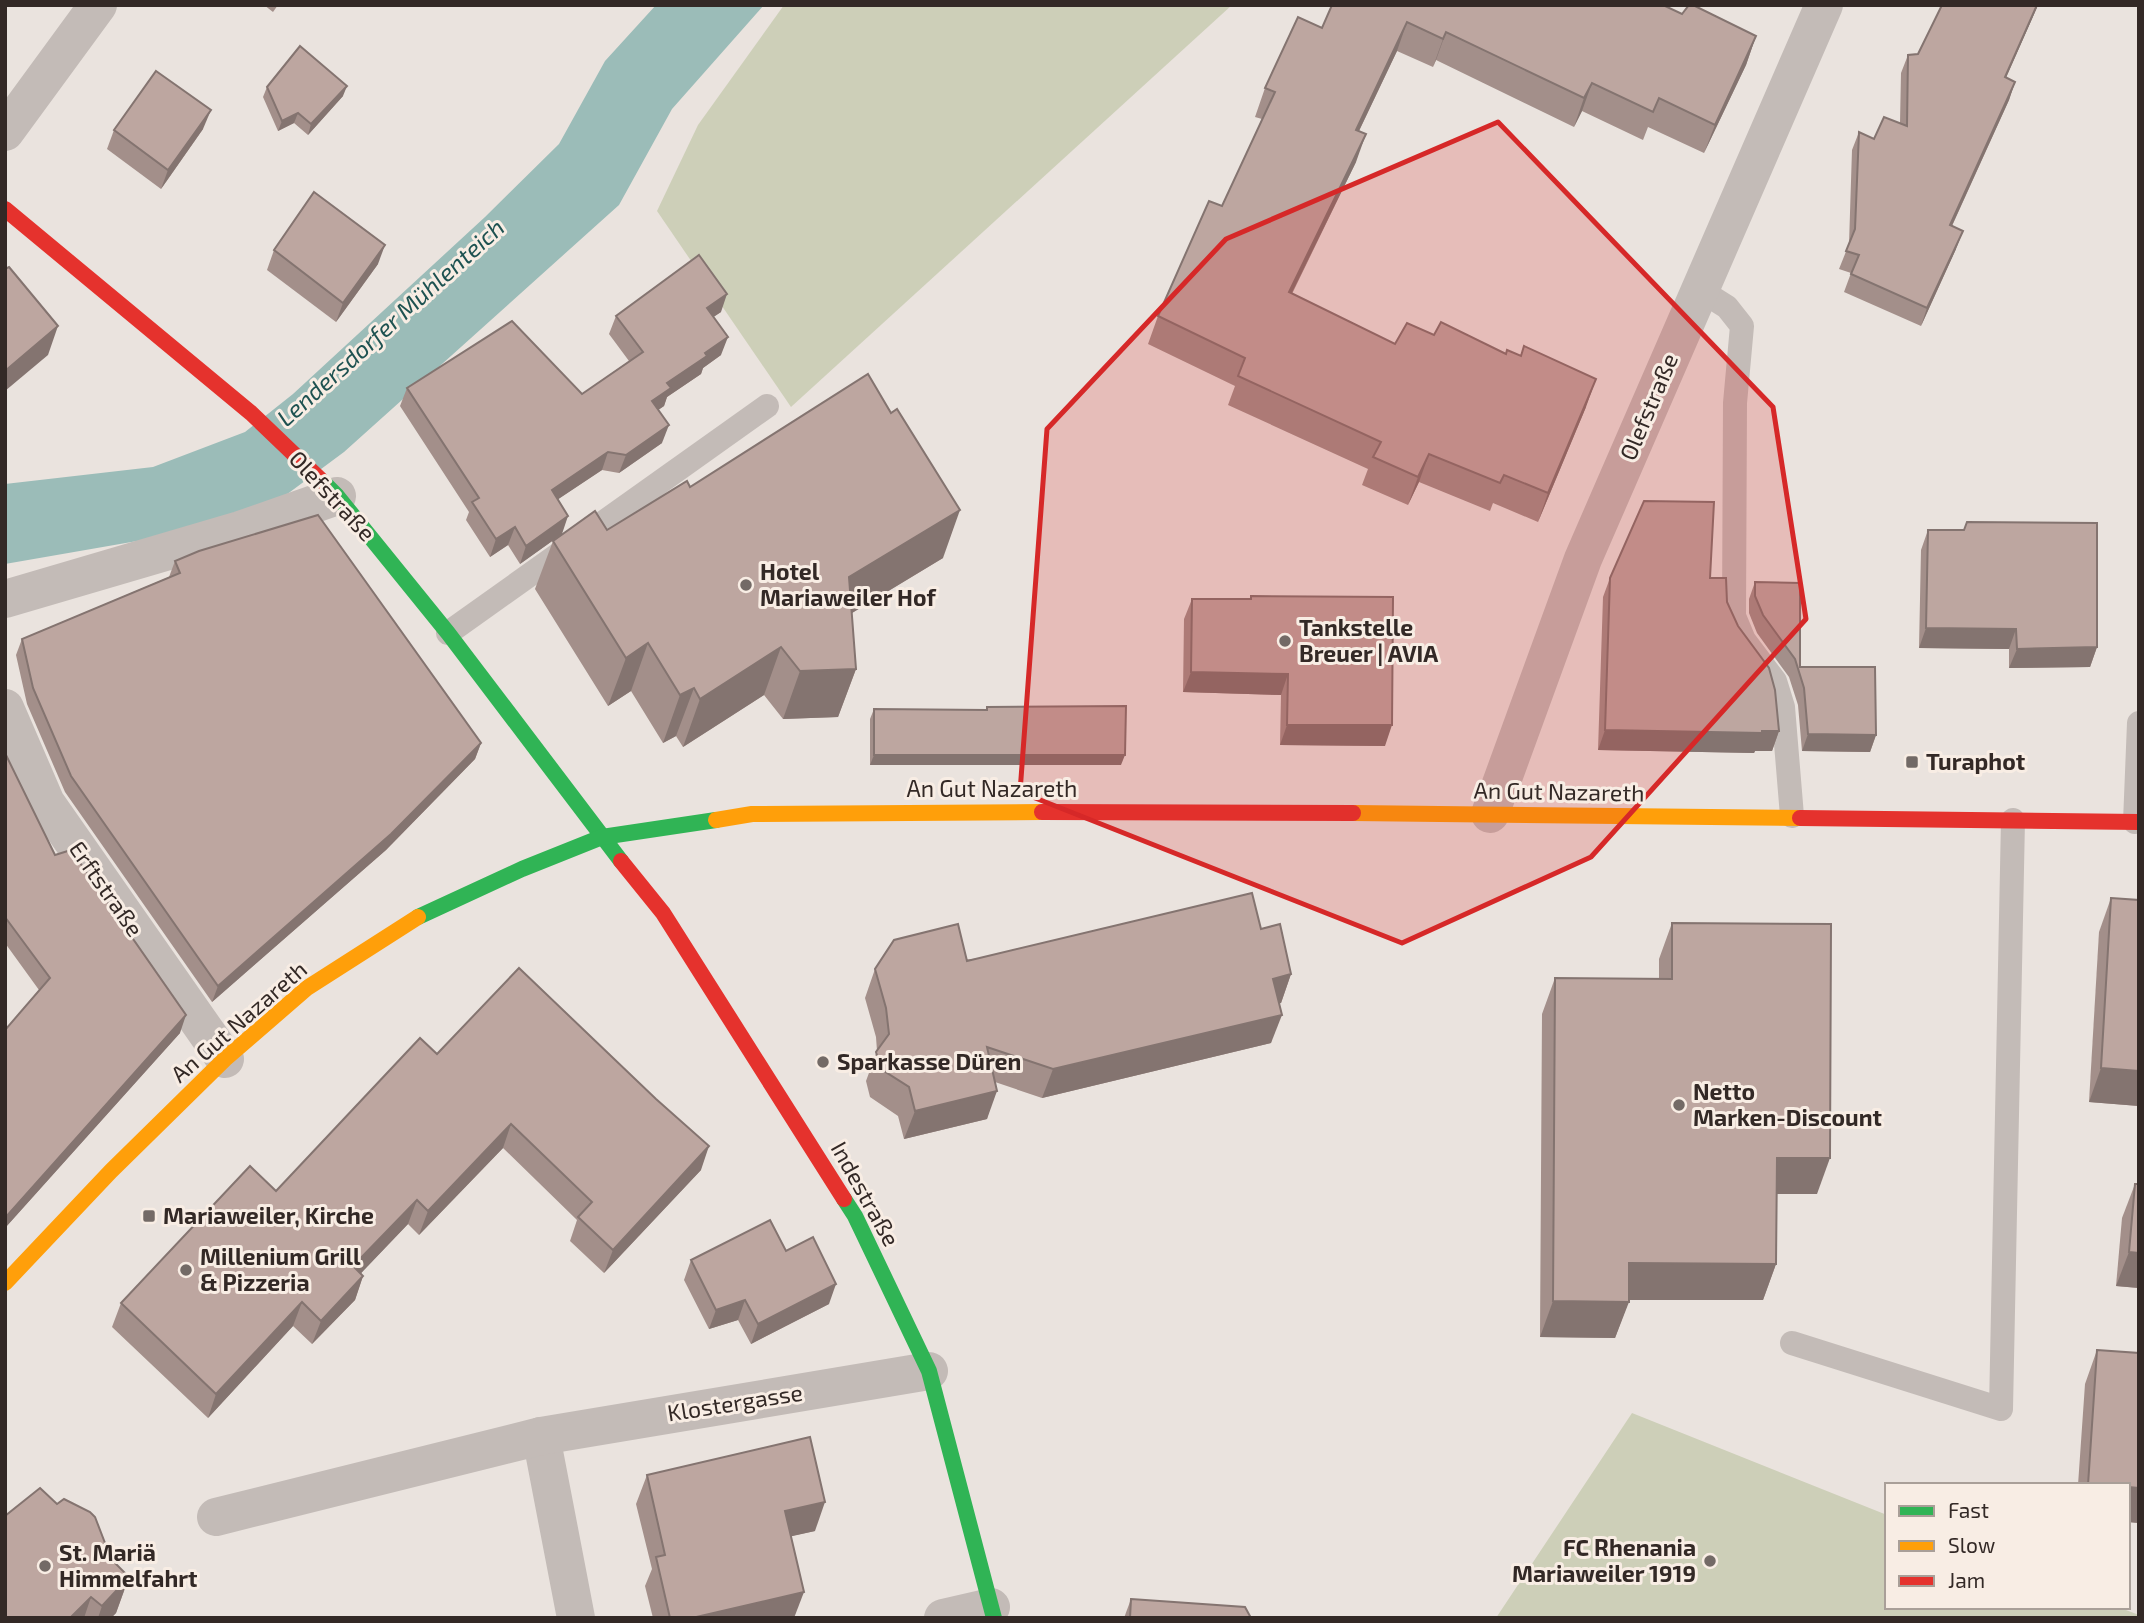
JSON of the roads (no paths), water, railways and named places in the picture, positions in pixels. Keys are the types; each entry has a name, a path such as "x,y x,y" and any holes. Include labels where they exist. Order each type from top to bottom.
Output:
{"main road":[{"name":"Olefstraße","path":"5,209 251,413 329,488 448,633 602,837"},
{"name":"An Gut Nazareth","path":"5,1283 111,1171 225,1059 307,988 413,919 522,869 602,837 752,814 1198,811 2137,822"},
{"name":"Indestraße","path":"602,837 663,913 684,944 855,1216 929,1371 992,1612"}],"street":[{"path":"5,132 98,5"},
{"name":"Olefstraße","path":"1490,814 1583,559 1824,5"},
{"path":"5,599 240,530 329,488"},
{"name":"Erftstraße","path":"5,708 46,803 225,1059"},
{"name":"Klostergasse","path":"216,1517 541,1436 929,1371"},
{"path":"541,1436 576,1618"},
{"path":"943,1618 992,1612"}],"lane":[{"path":"1700,289 1727,307 1742,326 1735,404 1734,616 1744,640 1774,681 1783,708 1792,816"},
{"path":"448,633 767,406"},
{"path":"2137,822 2139,723"},
{"path":"1792,1343 2001,1409 2012,820"}],"water":[{"name":"Lendersdorfer Mühlenteich","path":"656,5 764,5 672,109 619,205 344,452 259,515 235,524 5,564 5,484 153,467 245,432 293,394 485,217 559,144 605,61"}],"place":[{"name":"Hotel Mariaweiler Hof","path":"746,585"},
{"name":"Tankstelle Breuer | AVIA","path":"1285,641"},
{"name":"Turaphot","path":"1912,762"},
{"name":"Sparkasse Düren","path":"823,1062"},
{"name":"Netto Marken-Discount","path":"1679,1105"},
{"name":"Mariaweiler, Kirche","path":"149,1216"},
{"name":"Millenium Grill & Pizzeria","path":"186,1270"},
{"name":"FC Rhenania Mariaweiler 1919","path":"1710,1561"},
{"name":"St. Mariä Himmelfahrt","path":"45,1566"}]}
